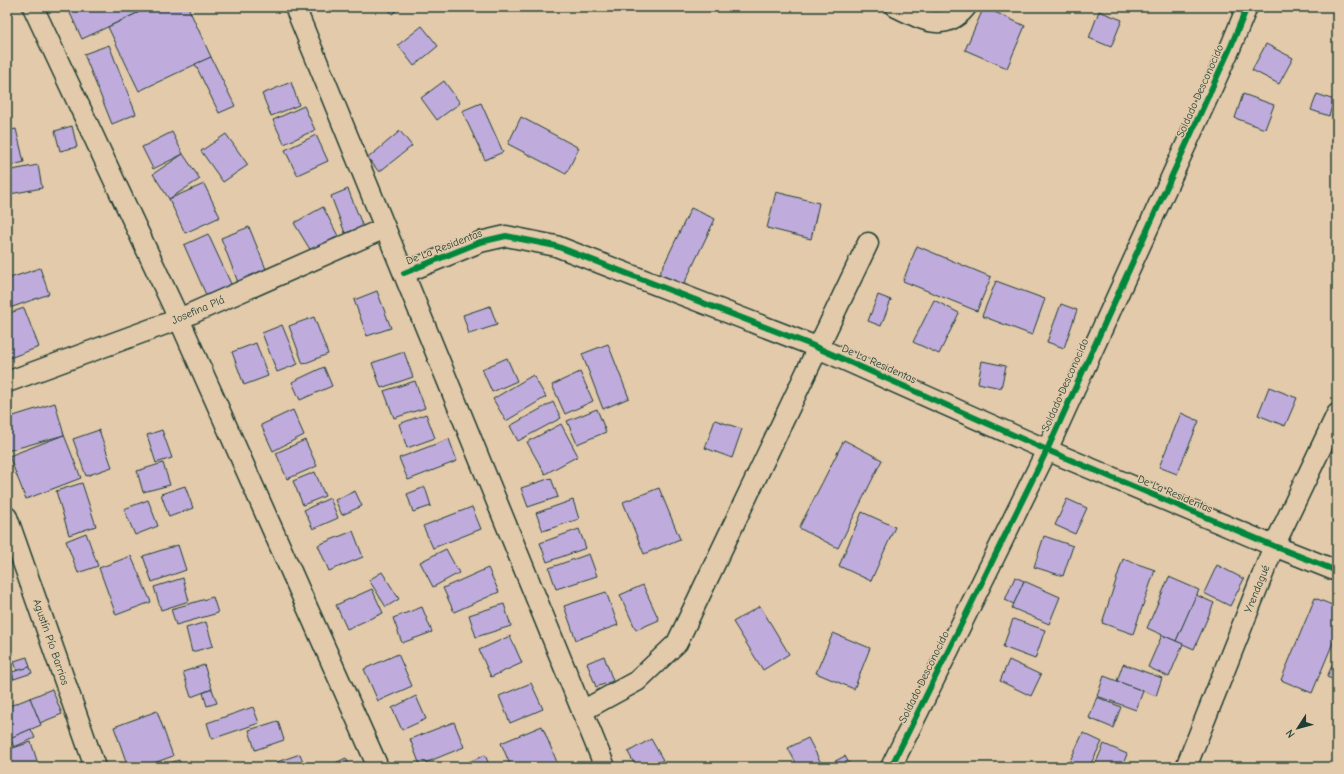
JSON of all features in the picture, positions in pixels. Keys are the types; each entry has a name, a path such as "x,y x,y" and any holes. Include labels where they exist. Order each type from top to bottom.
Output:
{"street":[{"path":"33,7 179,319 378,767"},
{"path":"295,7 604,767"},
{"path":"896,7 926,20 939,23 952,20 966,7"},
{"name":"Soldado Desconocido","path":"891,767 1047,450 1231,46 1247,7"},
{"name":"Josefina Plá","path":"7,382 179,319 385,228"},
{"name":"De La Residentas","path":"404,273 480,242 506,236 556,246 818,348 1047,450 1337,571"},
{"path":"582,710 637,681 677,643 868,243"},
{"name":"Yrendagué","path":"1186,767 1274,546 1337,414"},
{"name":"Agustín Pío Barrios","path":"7,517 95,767"}],"building":[{"path":"77,7 150,7 82,39 69,11"},
{"path":"150,7 188,7 211,57 139,91 108,27"},
{"path":"387,7 401,7 392,14"},
{"path":"984,7 1025,26 1007,68 965,50"},
{"path":"1099,11 1122,20 1111,47 1089,38"},
{"path":"422,26 438,46 414,66 398,45"},
{"path":"1266,44 1293,58 1279,84 1252,70"},
{"path":"109,45 136,114 112,124 84,54"},
{"path":"211,57 235,106 219,113 195,64"},
{"path":"444,81 460,103 437,120 421,98"},
{"path":"291,82 299,105 271,116 262,94"},
{"path":"1243,94 1274,105 1265,129 1235,118"},
{"path":"1317,94 1334,100 1329,116 1311,110"},
{"path":"481,103 503,152 485,160 462,111"},
{"path":"304,106 315,130 284,144 273,120"},
{"path":"521,117 579,148 566,174 508,144"},
{"path":"72,126 77,147 60,151 55,131"},
{"path":"16,129 24,162 7,167 7,131"},
{"path":"400,131 412,146 379,172 368,158"},
{"path":"172,132 183,154 153,169 142,147"},
{"path":"226,134 248,165 223,182 201,151"},
{"path":"316,135 328,161 297,175 285,150"},
{"path":"183,154 200,179 169,199 153,174"},
{"path":"38,165 42,188 10,194 7,171"},
{"path":"204,184 220,217 185,233 169,199"},
{"path":"348,189 363,227 345,233 331,196"},
{"path":"776,192 819,203 811,239 767,228"},
{"path":"323,207 338,236 311,251 294,223"},
{"path":"691,208 715,219 683,286 659,275"},
{"path":"249,227 268,274 239,285 221,238"},
{"path":"208,234 232,286 207,297 184,245"},
{"path":"917,246 991,277 977,311 903,281"},
{"path":"40,268 49,294 7,309 7,279"},
{"path":"996,281 1045,299 1032,335 982,316"},
{"path":"377,291 391,328 367,336 354,300"},
{"path":"878,295 891,300 881,326 868,321"},
{"path":"934,300 959,313 939,354 913,342"},
{"path":"1061,304 1077,310 1064,348 1047,342"},
{"path":"490,306 497,325 469,334 463,315"},
{"path":"24,308 39,347 7,359 7,314"},
{"path":"314,317 328,354 303,364 289,326"},
{"path":"282,325 298,364 277,372 262,333"},
{"path":"256,343 268,376 244,385 232,352"},
{"path":"608,344 629,398 603,409 582,354"},
{"path":"404,352 413,377 381,388 372,363"},
{"path":"507,358 517,381 492,392 482,369"},
{"path":"982,361 1006,366 1001,388 978,383"},
{"path":"324,367 332,386 300,400 292,382"},
{"path":"580,372 593,401 565,414 552,385"},
{"path":"533,375 546,397 506,421 493,399"},
{"path":"415,381 425,408 394,418 384,391"},
{"path":"1269,387 1297,398 1285,426 1258,415"},
{"path":"553,402 561,418 518,441 510,426"},
{"path":"55,403 64,435 7,451 7,418"},
{"path":"597,409 606,432 577,444 567,421"},
{"path":"293,410 304,435 273,451 261,425"},
{"path":"1181,413 1199,421 1177,474 1159,467"},
{"path":"426,414 435,438 407,448 399,424"},
{"path":"715,420 742,429 732,458 705,448"},
{"path":"561,424 578,456 545,474 527,442"},
{"path":"99,430 112,467 86,476 73,439"},
{"path":"162,430 172,458 156,463 147,435"},
{"path":"64,435 81,478 26,499 9,456"},
{"path":"449,439 457,461 408,480 399,458"},
{"path":"305,440 317,466 287,479 276,453"},
{"path":"844,440 882,460 838,548 799,528"},
{"path":"163,463 170,485 143,492 137,471"},
{"path":"315,472 325,496 303,505 293,481"},
{"path":"551,478 558,497 528,507 521,488"},
{"path":"82,483 96,526 69,535 56,491"},
{"path":"185,486 193,508 169,517 161,494"},
{"path":"425,487 431,506 413,512 407,494"},
{"path":"659,488 680,539 644,554 623,502"},
{"path":"355,491 362,506 342,515 335,500"},
{"path":"330,498 338,518 313,529 304,510"},
{"path":"1067,499 1087,508 1075,534 1055,525"},
{"path":"148,500 158,526 135,535 124,509"},
{"path":"573,500 579,519 543,531 536,513"},
{"path":"472,507 481,529 433,548 423,526"},
{"path":"862,512 895,527 871,581 839,566"},
{"path":"579,529 586,548 547,562 540,543"},
{"path":"353,531 363,557 329,571 318,545"},
{"path":"86,533 98,566 78,573 66,541"},
{"path":"1044,536 1073,546 1063,576 1034,567"},
{"path":"178,545 186,570 152,582 143,556"},
{"path":"446,549 459,573 433,587 420,562"},
{"path":"589,554 597,576 556,589 549,568"},
{"path":"131,556 151,602 116,615 99,568"},
{"path":"1123,559 1155,570 1133,634 1102,623"},
{"path":"1217,565 1244,579 1230,606 1204,593"},
{"path":"488,568 499,592 454,612 443,588"},
{"path":"382,572 399,599 386,607 369,580"},
{"path":"1015,577 1024,581 1014,604 1005,600"},
{"path":"1169,577 1199,590 1176,641 1147,628"},
{"path":"183,578 189,601 161,610 154,587"},
{"path":"1024,581 1060,597 1049,624 1012,608"},
{"path":"643,585 659,620 636,630 620,595"},
{"path":"372,589 383,613 347,629 336,605"},
{"path":"606,592 618,625 576,640 564,606"},
{"path":"1196,595 1214,603 1194,649 1176,641"},
{"path":"213,597 218,613 176,625 171,609"},
{"path":"1315,598 1337,607 1337,633 1312,693 1281,680"},
{"path":"504,604 511,626 476,637 469,615"},
{"path":"760,606 789,654 763,670 733,622"},
{"path":"422,607 432,632 402,643 393,618"},
{"path":"1013,619 1045,630 1035,659 1003,647"},
{"path":"206,622 213,646 192,652 186,628"},
{"path":"833,633 870,648 854,689 816,673"},
{"path":"1162,635 1183,644 1169,677 1148,667"},
{"path":"510,636 522,663 491,677 479,650"},
{"path":"398,654 412,686 378,701 364,669"},
{"path":"1337,654 1337,681 1327,677"},
{"path":"604,656 613,681 596,687 587,663"},
{"path":"27,657 30,667 17,671 14,661"},
{"path":"1009,660 1041,675 1031,696 1000,681"},
{"path":"1123,664 1162,678 1156,696 1117,681"},
{"path":"10,665 14,679 7,681 7,666"},
{"path":"204,665 212,689 191,697 183,672"},
{"path":"30,667 32,673 14,679 12,672"},
{"path":"1104,676 1143,691 1136,710 1097,696"},
{"path":"531,683 543,709 510,723 499,696"},
{"path":"52,689 62,714 40,723 30,698"},
{"path":"212,689 217,703 207,706 203,693"},
{"path":"416,696 426,719 402,730 392,708"},
{"path":"1097,697 1121,707 1113,728 1089,718"},
{"path":"30,698 41,725 10,738 7,731 7,707"},
{"path":"253,707 259,723 212,739 207,723"},
{"path":"157,711 173,756 143,767 128,767 114,727"},
{"path":"278,721 284,740 255,750 249,730"},
{"path":"454,722 464,747 420,765 410,739"},
{"path":"542,726 559,767 511,767 501,743"},
{"path":"31,729 35,738 14,747 10,738"},
{"path":"1083,733 1102,742 1089,767 1067,767"},
{"path":"808,738 821,763 813,767 798,767 788,748"},
{"path":"651,739 663,760 651,767 636,767 628,752"},
{"path":"31,742 39,767 7,767 7,750"},
{"path":"1104,744 1127,754 1122,767 1094,767"},
{"path":"300,754 305,767 279,767 277,762"},
{"path":"485,755 490,767 457,767"},
{"path":"845,756 851,767 824,767"},
{"path":"346,758 350,767 327,767"},
{"path":"179,760 182,767 157,767"}],"cycle path":[{"path":"891,767 1047,450 1231,46 1247,7"},
{"path":"404,273 480,242 506,236 556,246 809,344 1047,450 1337,571"}]}
